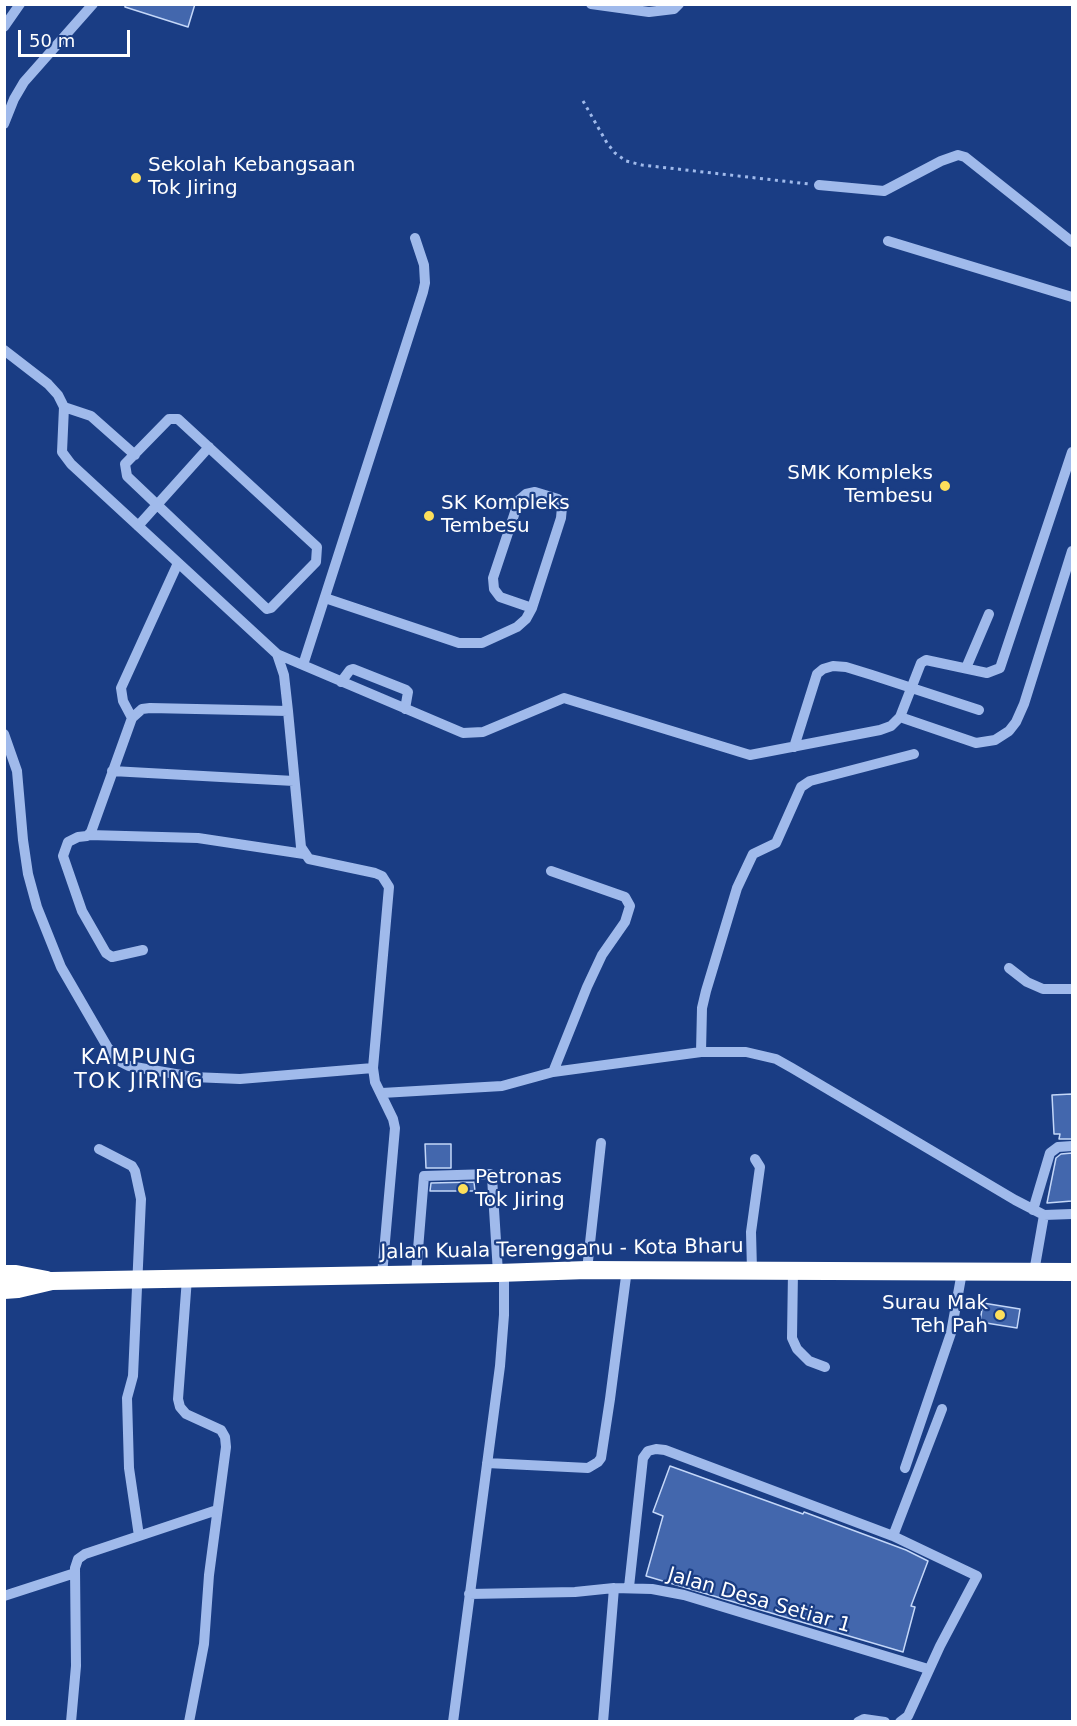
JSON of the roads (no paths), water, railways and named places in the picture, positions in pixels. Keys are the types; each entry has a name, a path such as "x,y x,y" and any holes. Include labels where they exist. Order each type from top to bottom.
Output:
{"highway":[{"name":"Jalan Kuala Terengganu - Kota Bharu","path":"52,1281 627,1269 1072,1272"},
{"path":"4,1274 52,1281"},
{"path":"4,1290 52,1281"}],"street":[{"path":"4,27 20,4"},
{"path":"4,124 24,82 93,4"},
{"path":"591,4 649,12 674,9 679,4"},
{"path":"819,185 884,191 941,161 958,155 965,157 1072,242"},
{"path":"303,665 423,292 424,265 415,238"},
{"path":"888,241 1072,297"},
{"path":"4,350 58,394 64,407 62,452 71,464 277,654 405,710 455,730 473,733 483,732 564,698 750,755 891,726 900,717 921,663 926,660 992,673 1000,668 1072,452"},
{"path":"64,407 91,416 135,454"},
{"path":"169,419 178,419 314,542 317,547 316,562 271,608 267,609 127,476 125,464 135,454 169,419"},
{"path":"138,526 208,447"},
{"path":"325,598 459,643 482,643 517,627 526,619 532,608 561,518 562,507 558,499 535,492 526,494 519,500 493,578 494,589 500,597 532,608"},
{"path":"900,717 976,743 994,740 1009,731 1024,704 1072,551"},
{"path":"132,718 123,701 122,688 178,562"},
{"path":"966,668 989,614"},
{"path":"277,654 284,675 299,840 304,854"},
{"path":"794,747 817,674 833,666 846,668 980,710"},
{"path":"341,682 350,669 353,669 405,690 408,692 405,710"},
{"path":"89,835 132,718 142,709 288,711"},
{"path":"4,734 17,771 26,863 37,907 61,967 108,1048 121,1062 129,1066 193,1077 240,1079 373,1068"},
{"path":"701,1052 702,1008 706,991 737,888 753,854 776,843 801,787 810,781 914,754"},
{"path":"112,771 294,781"},
{"path":"143,950 109,956 82,912 63,862 63,852 72,839 89,835 198,838 304,854 316,862 382,876 389,887 373,1068 375,1082 382,1093 395,1128 382,1275"},
{"path":"551,871 625,897 630,906 625,922 602,955 587,987 553,1072"},
{"path":"1010,968 1028,982 1042,989 1072,989"},
{"path":"382,1093 502,1086 553,1072 701,1052 746,1052 776,1059 1044,1215 1072,1214"},
{"path":"587,1270 601,1143"},
{"path":"1033,1209 1050,1153 1058,1147 1072,1146"},
{"path":"99,1149 126,1162 135,1171 140,1188 142,1210 133,1376 127,1398 129,1468 139,1536"},
{"path":"752,1270 751,1232 760,1167 754,1159"},
{"path":"416,1274 424,1176 490,1174 501,1273 503,1337 453,1722"},
{"path":"1034,1272 1044,1215"},
{"path":"486,1463 588,1468 601,1458 627,1269"},
{"path":"793,1271 792,1338 796,1349 809,1361 825,1367"},
{"path":"905,1468 951,1333 962,1272"},
{"path":"187,1278 178,1399 180,1407 186,1414 221,1430 225,1437 226,1447 217,1510 204,1644 189,1722"},
{"path":"893,1536 942,1409"},
{"path":"628,1587 644,1458 648,1451 656,1449 665,1450 893,1536 977,1576 928,1669 908,1716 900,1722"},
{"path":"71,1722 76,1666 75,1573 78,1559 85,1554 217,1510"},
{"path":"4,1596 75,1573"},
{"name":"Jalan Desa Setiar 1","path":"469,1594 575,1592 628,1587 684,1595 928,1669"},
{"path":"603,1722 614,1588"},
{"path":"858,1722 864,1719 885,1722"}],"place":[{"name":"Sekolah Kebangsaan Tok Jiring","path":"136,178"},
{"name":"SMK Kompleks Tembesu","path":"945,486"},
{"name":"SK Kompleks Tembesu","path":"429,516"},
{"name":"Petronas Tok Jiring","path":"463,1189"},
{"name":"Surau Mak Teh Pah","path":"1000,1315"}],"district":[{"name":"KAMPUNG TOK JIRING","path":"139,1071"}]}
